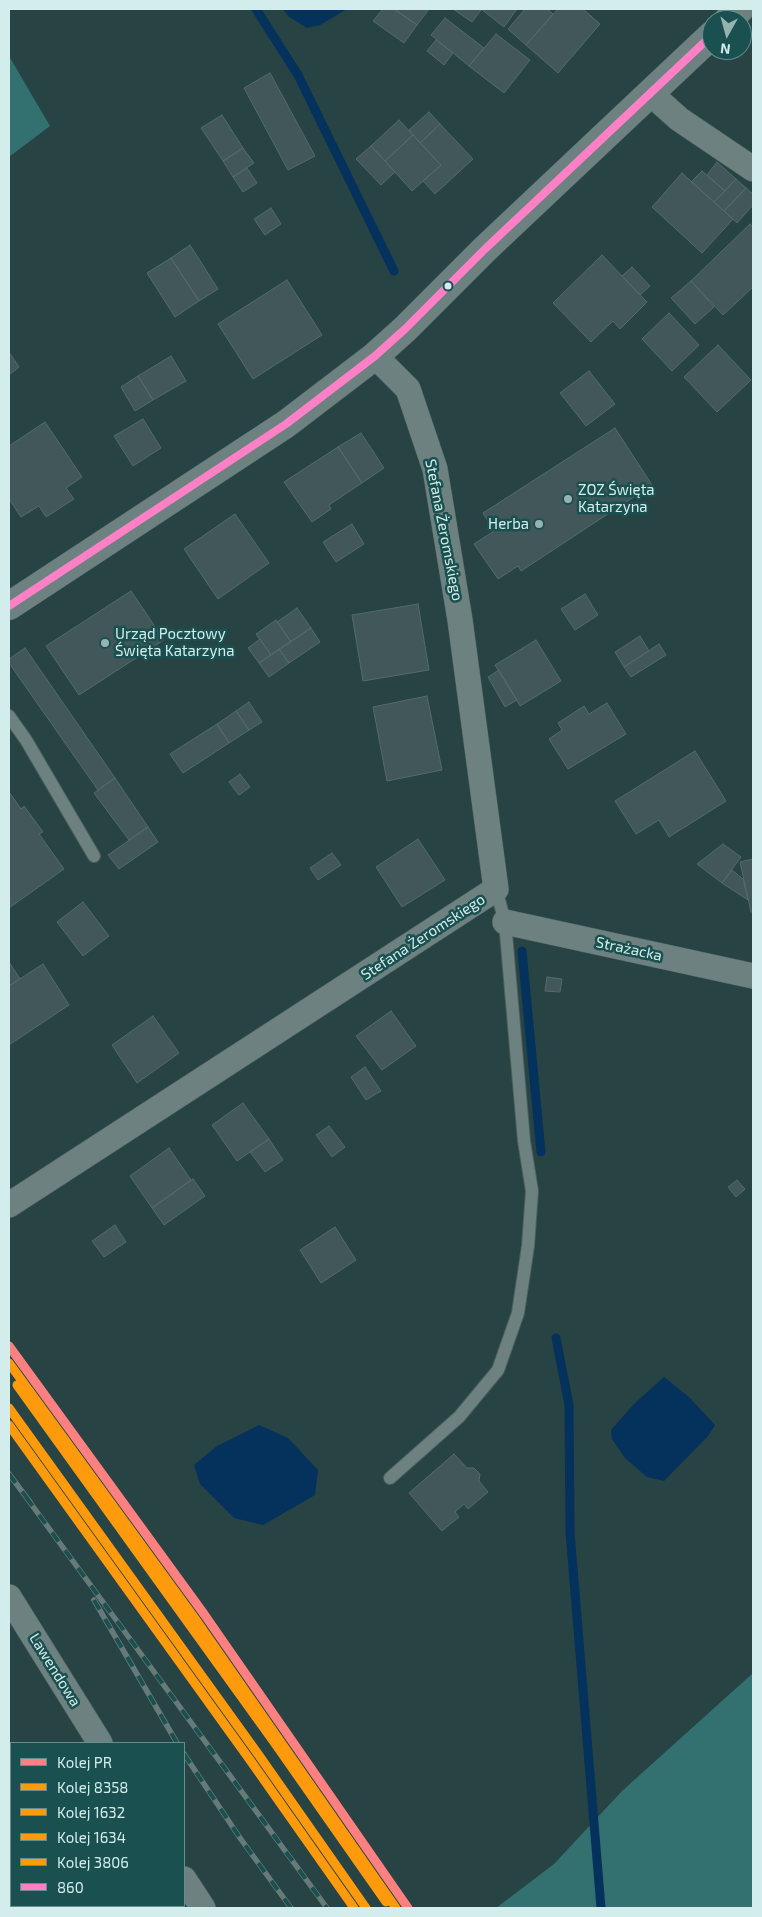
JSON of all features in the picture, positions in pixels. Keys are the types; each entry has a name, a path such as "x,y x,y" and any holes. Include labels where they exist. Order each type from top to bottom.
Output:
{"street":[{"path":"9,606 286,424 375,356 405,329 485,249 702,44"},
{"path":"650,93 679,119 753,170"},
{"name":"Stefana Żeromskiego","path":"9,1205 496,889 460,620 435,469 408,389 375,356"},
{"name":"Strażacka","path":"504,922 753,976"},
{"name":"Lawendowa","path":"9,1597 99,1742"},
{"path":"185,1881 203,1908"}],"lane":[{"path":"9,716 26,740 94,856"},
{"path":"390,1478 459,1417 498,1370 518,1313 528,1246 532,1191 524,1141 504,922 496,889"}],"shaded area":[{"path":"283,9 347,9 320,25 307,28 288,16"},
{"path":"9,56 50,126 9,157"},
{"path":"664,1377 689,1397 715,1425 708,1436 664,1481 647,1477 625,1458 612,1439 611,1430 634,1404"},
{"path":"259,1425 288,1438 318,1470 315,1495 263,1525 234,1518 200,1484 194,1465 217,1446"},
{"path":"753,1673 753,1908 496,1908 554,1864 622,1791"}],"building":[{"path":"383,9 394,9 417,25 404,43 373,21"},
{"path":"394,9 429,9 417,25"},
{"path":"453,9 479,9 481,10 472,22"},
{"path":"481,9 517,9 504,27"},
{"path":"525,9 547,9 553,14 526,45 508,29"},
{"path":"558,9 583,9 600,24 558,73 526,45"},
{"path":"445,18 484,48 469,66 431,35"},
{"path":"496,34 530,60 504,93 469,66"},
{"path":"436,40 453,53 444,65 427,51"},
{"path":"270,73 315,156 288,170 244,88"},
{"path":"429,112 440,124 420,143 409,130"},
{"path":"222,115 243,148 223,161 201,128"},
{"path":"399,120 413,135 385,161 371,146"},
{"path":"440,124 473,159 435,194 423,181 441,165 420,143"},
{"path":"413,135 441,165 412,191 385,161"},
{"path":"371,146 395,172 381,185 356,159"},
{"path":"243,148 254,163 233,177 223,161"},
{"path":"717,162 736,179 725,191 707,175"},
{"path":"247,168 257,183 243,192 233,177"},
{"path":"702,171 725,191 714,202 691,182"},
{"path":"682,173 733,219 702,253 652,207"},
{"path":"736,179 746,188 724,211 714,202"},
{"path":"746,188 753,194 753,205 737,223 724,211"},
{"path":"271,208 281,224 265,235 254,219"},
{"path":"750,224 753,227 753,287 723,315 691,281"},
{"path":"190,245 218,289 199,301 171,258"},
{"path":"602,255 647,302 620,329 613,321 591,342 553,303"},
{"path":"171,258 199,301 175,317 147,273"},
{"path":"632,267 650,286 640,295 622,276"},
{"path":"287,280 322,335 253,379 218,324"},
{"path":"691,281 714,307 695,324 671,298"},
{"path":"669,313 699,345 672,371 642,339"},
{"path":"718,345 751,380 717,412 684,377"},
{"path":"9,352 19,367 9,375"},
{"path":"171,356 186,381 153,400 138,376"},
{"path":"589,371 615,404 586,426 560,393"},
{"path":"138,376 153,400 135,411 121,387"},
{"path":"143,419 161,448 133,466 114,436"},
{"path":"45,422 82,477 66,488 74,499 46,517 39,506 21,517 9,499 9,446"},
{"name":"ZOZ Święta Katarzyna","path":"615,428 652,485 521,571 518,566 498,579 474,544 494,531 483,513"},
{"path":"361,433 384,468 362,483 338,447"},
{"path":"338,447 362,483 329,505 331,509 312,522 284,482"},
{"path":"235,514 269,563 218,599 184,549"},
{"path":"352,524 364,544 336,562 323,542"},
{"name":"Urząd Pocztowy Święta Katarzyna","path":"131,591 164,640 79,695 46,646"},
{"path":"585,594 598,615 575,630 561,609"},
{"path":"418,604 429,670 363,681 352,615"},
{"path":"297,608 311,628 291,642 277,622"},
{"path":"276,620 291,642 271,655 256,634"},
{"path":"311,628 320,642 289,663 279,649"},
{"path":"640,636 649,651 624,667 615,652"},
{"path":"260,639 271,655 259,663 248,648"},
{"path":"536,640 561,681 520,706 495,665"},
{"path":"659,644 666,655 631,677 624,667"},
{"path":"25,648 115,778 98,790 9,663 9,659"},
{"path":"279,649 289,663 269,677 259,663"},
{"path":"499,670 517,700 505,707 488,677"},
{"path":"427,696 442,770 387,781 373,707"},
{"path":"249,702 262,722 249,730 236,711"},
{"path":"607,703 626,734 568,769 549,739 562,730 558,723 584,706 589,714"},
{"path":"236,711 249,730 229,743 217,724"},
{"path":"217,724 229,743 183,773 170,754"},
{"path":"695,751 726,801 669,837 659,820 636,834 615,801"},
{"path":"240,774 250,787 239,795 229,782"},
{"path":"115,778 148,827 129,840 94,793"},
{"path":"9,792 21,809 24,806 43,832 39,834 64,869 9,908"},
{"path":"148,827 158,842 119,869 108,855"},
{"path":"418,839 445,880 402,907 376,867"},
{"path":"723,844 741,857 722,883 697,864"},
{"path":"332,853 341,865 318,880 310,868"},
{"path":"753,859 753,912 751,912 740,862"},
{"path":"732,870 743,879 748,900 722,883"},
{"path":"83,902 109,936 83,956 57,922"},
{"path":"9,962 20,979 9,986"},
{"path":"43,964 69,1005 9,1045 9,986"},
{"path":"547,977 562,979 560,992 545,991"},
{"path":"391,1011 416,1046 382,1070 356,1036"},
{"path":"153,1016 179,1053 137,1083 112,1045"},
{"path":"365,1067 381,1091 366,1100 351,1077"},
{"path":"243,1103 269,1139 237,1161 212,1125"},
{"path":"329,1126 345,1147 332,1157 316,1135"},
{"path":"269,1139 283,1160 265,1172 250,1152"},
{"path":"169,1148 191,1180 152,1208 130,1176"},
{"path":"193,1179 205,1196 164,1225 152,1208"},
{"path":"737,1180 745,1189 736,1197 728,1187"},
{"path":"115,1225 126,1242 104,1257 92,1241"},
{"path":"335,1227 356,1260 321,1283 300,1250"},
{"path":"454,1454 467,1468 474,1468 480,1474 479,1481 488,1492 468,1509 464,1504 455,1512 459,1517 442,1531 409,1493"}],"waterway":[{"path":"256,9 298,75 394,271"},
{"path":"522,951 541,1152"},
{"path":"556,1338 569,1405 570,1532 601,1908"}],"railway":[{"path":"9,1474 30,1502"},
{"path":"26,1497 327,1908"},
{"path":"94,1600 176,1742"},
{"path":"185,1756 240,1838 291,1908"}],"rail line":[{"name":"PR","path":"9,1346 204,1614 408,1908"},
{"name":"8358","path":"9,1363 196,1620 396,1908"},
{"name":"1634","path":"17,1385 274,1742 386,1902"},
{"name":"1632","path":"9,1408 258,1754 366,1908"},
{"name":"3806","path":"9,1425 354,1908"}],"transit line":[{"name":"860","path":"9,606 286,424 375,356 405,329 485,249 702,44"}],"place":[{"name":"ZOZ Święta Katarzyna","path":"568,499"},
{"name":"Herba","path":"539,524"},
{"name":"Urząd Pocztowy Święta Katarzyna","path":"105,643"}]}
